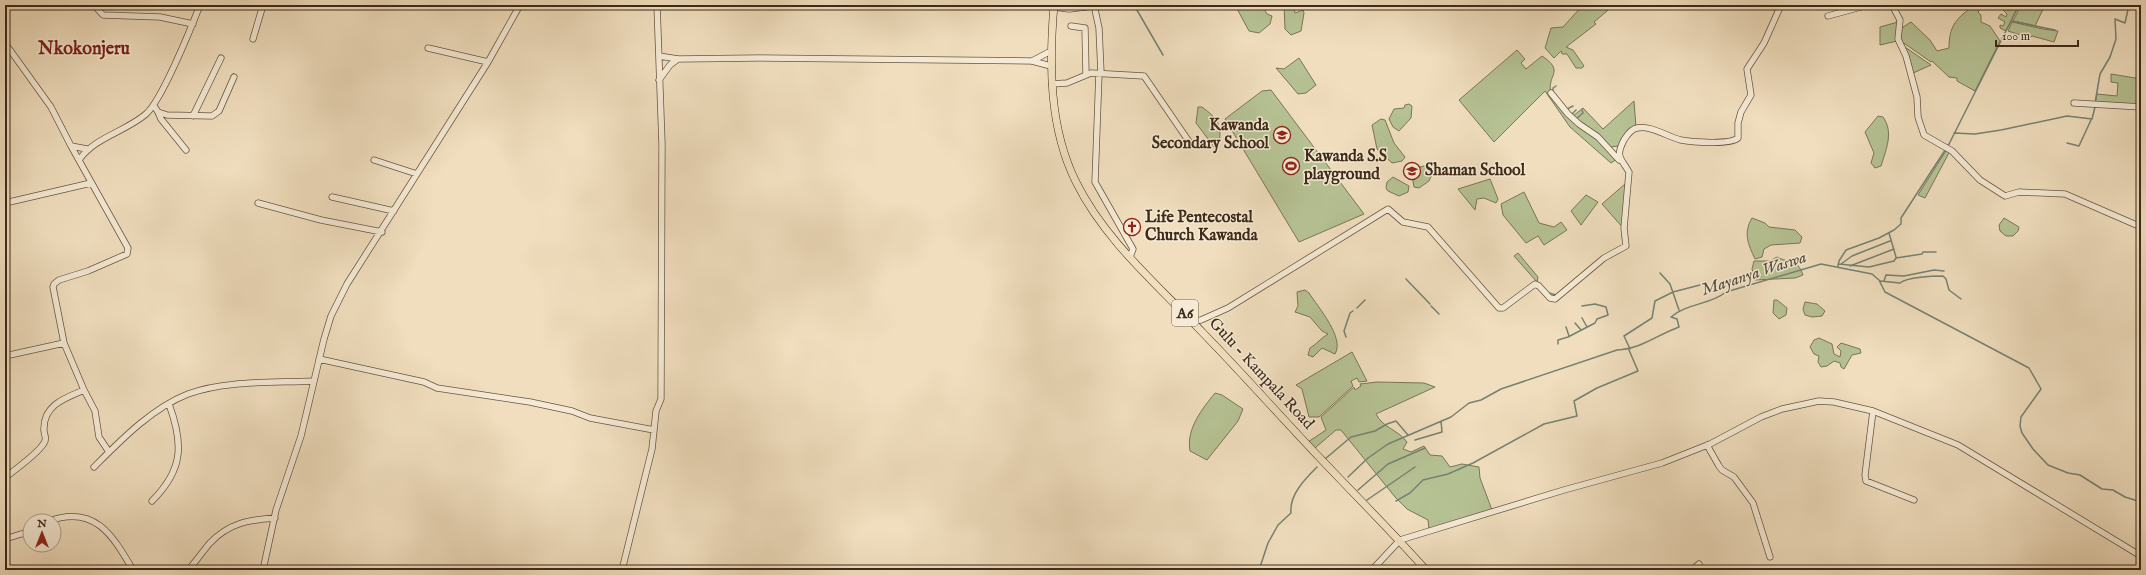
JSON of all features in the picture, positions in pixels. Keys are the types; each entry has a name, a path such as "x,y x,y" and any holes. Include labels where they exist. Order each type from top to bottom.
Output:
{"main road":[{"name":"Gulu - Kampala Road","path":"1054,6 1051,66 1055,108 1062,142 1075,181 1093,215 1130,257 1400,540 1426,570"}],"street":[{"path":"94,5 103,15 160,17 193,24"},
{"path":"79,160 87,149 138,120 154,106 193,24 200,5"},
{"path":"253,39 263,5"},
{"path":"263,570 275,518 301,436 313,381 331,316 339,300 394,211 488,62 520,5"},
{"path":"622,570 647,469 656,412 661,399 662,386 662,144 657,5"},
{"path":"1054,6 1069,9 1094,5 1099,28 1100,73 1095,182 1133,250 1130,257"},
{"path":"1620,160 1620,147 1627,135 1637,128 1646,128 1682,140 1735,141 1738,138 1738,123 1741,112 1751,95 1747,69 1764,43 1781,5"},
{"path":"1828,16 1868,5"},
{"path":"1892,5 1900,20 1898,39 1906,56 1916,97 1918,117 1924,135 1946,146 1980,180 2005,196 2019,192 2065,194 2141,227"},
{"path":"1071,26 1085,28 1086,74"},
{"path":"5,43 51,107 91,183 121,233 128,252 116,260 59,280 54,284 58,318 64,343 84,390 95,411 100,437 109,452"},
{"path":"428,48 488,62"},
{"path":"1032,61 1051,51"},
{"path":"659,56 678,59 758,58 1032,61 1051,66"},
{"path":"192,116 221,58"},
{"path":"659,80 670,65 678,59"},
{"path":"1052,84 1067,83 1086,74 1100,73 1144,76 1190,143"},
{"path":"158,112 168,115 215,115 219,111 234,77"},
{"path":"1192,321 1201,320 1228,308 1388,210 1403,222 1428,227 1500,308 1504,308 1535,284 1540,286 1550,298 1556,299 1604,258 1626,246 1624,228 1629,172 1620,160 1598,137 1579,124 1568,114 1551,93"},
{"path":"2074,103 2141,107"},
{"path":"154,106 161,119 186,150"},
{"path":"71,146 87,149"},
{"path":"1608,148 1620,147"},
{"path":"374,160 417,174"},
{"path":"5,203 91,183"},
{"path":"332,196 394,211"},
{"path":"258,203 321,220 382,232"},
{"path":"5,356 64,343"},
{"path":"319,359 424,382 438,388 530,402 572,411 600,420 654,430"},
{"path":"94,467 142,424 169,404 189,394 214,388 313,381"},
{"path":"5,478 20,464 36,453 44,443 44,420 53,406 60,400 84,390"},
{"path":"1372,570 1400,540 1564,490 1662,463 1707,445 1761,417 1802,404 1820,401 1834,402 1873,411 1958,445 2141,556"},
{"path":"152,501 169,482 178,455 177,429 169,404"},
{"path":"1873,411 1865,475 1866,481 1914,500"},
{"path":"1707,445 1722,470 1734,477 1752,504 1770,557"},
{"path":"62,518 73,517 94,523 116,540 133,570"},
{"path":"188,570 209,544 230,527 241,522 275,518"},
{"path":"5,539 22,534"},
{"path":"1692,570 1699,564"}],"green space":[{"path":"1235,5 1262,5 1267,14 1272,16 1270,24 1259,33 1249,31"},
{"path":"1284,5 1296,5 1294,7 1295,13 1303,10 1304,13 1301,31 1291,35 1285,29"},
{"path":"1583,5 1614,5 1594,22 1596,24 1566,47 1573,50 1584,66 1582,68 1576,68 1567,54 1562,54 1561,51 1554,58 1545,48 1551,28 1563,27"},
{"path":"1968,5 1976,5 1981,8 1978,12 1981,15 1981,22 1990,26 2000,41 1975,91 1957,81 1957,78 1949,77 1932,61 1931,62 1901,41 1900,29 1911,22 1930,40 1937,51 1949,48 1951,31 1955,22 1968,10"},
{"path":"2009,5 2019,5 2006,31 2000,28 2000,25 2003,26 2005,22 1998,18 2001,14 2006,17 2007,14 2003,10 2004,7 2007,10 2010,10"},
{"path":"2021,5 2045,5 2035,26 2013,21"},
{"path":"1898,22 1897,41 1880,45 1880,27"},
{"path":"2012,22 2058,31 2054,42 2032,36 2030,38 2008,31"},
{"path":"1902,45 1931,65 1911,74"},
{"path":"1517,50 1525,59 1521,63 1526,69 1542,56 1549,61 1554,70 1550,87 1551,93 1617,159 1611,163 1570,127 1545,91 1494,142 1459,100"},
{"path":"1299,58 1316,85 1306,93 1298,94 1276,68 1284,69"},
{"path":"2111,74 2141,79 2141,106 2095,104 2097,94 2117,96 2118,83 2111,82"},
{"name":"Kawanda S.S playground","path":"1271,90 1364,214 1299,242 1225,119 1262,91"},
{"path":"1634,101 1636,127 1619,146 1610,147 1573,116 1583,108 1603,129"},
{"path":"1409,104 1412,106 1411,118 1399,131 1393,127 1389,119 1394,109 1404,108 1405,105"},
{"path":"1198,107 1202,107 1212,115 1218,123 1220,132 1219,145 1214,147 1196,123"},
{"path":"1878,116 1883,117 1889,135 1881,166 1875,168 1871,163 1874,153 1865,132"},
{"path":"1381,119 1385,120 1394,143 1405,157 1402,161 1392,163 1377,149 1372,125"},
{"path":"1947,149 1950,151 1925,198 1918,195"},
{"path":"1420,167 1428,167 1432,175 1429,181 1419,188 1414,187 1412,176"},
{"path":"1393,177 1409,186 1408,192 1399,196 1388,191 1386,188 1387,182"},
{"path":"1490,179 1498,199 1496,203 1484,198 1477,199 1475,210 1458,189"},
{"path":"1625,184 1624,229 1602,204"},
{"path":"1524,192 1539,223 1554,227 1561,222 1567,230 1544,245 1538,236 1526,243 1503,215 1501,204"},
{"path":"1586,195 1598,202 1581,225 1571,211"},
{"path":"1752,218 1765,223 1769,227 1795,230 1802,237 1800,243 1771,245 1764,249 1762,257 1755,259 1750,248 1747,234 1749,223"},
{"path":"2004,218 2019,227 2018,231 2013,236 2006,236 2000,231 1999,225"},
{"path":"1518,253 1538,277 1537,282 1514,256"},
{"path":"1777,257 1796,264 1803,275 1795,278 1755,280 1752,269 1754,261 1770,261"},
{"path":"1305,290 1309,293 1334,331 1337,347 1335,354 1322,348 1313,357 1308,355 1310,348 1328,334 1322,331 1310,317 1295,312 1298,306 1297,292"},
{"path":"1774,300 1777,300 1787,308 1786,315 1779,319 1773,313"},
{"path":"1805,302 1817,304 1825,311 1822,316 1812,317 1805,315 1803,309"},
{"path":"1819,338 1832,344 1834,354 1840,357 1841,351 1837,347 1841,343 1860,349 1861,353 1852,355 1844,369 1841,367 1840,363 1834,361 1827,366 1821,367 1818,362 1819,356 1814,354 1810,347 1814,340"},
{"path":"1352,352 1367,381 1359,382 1357,378 1351,381 1353,386 1319,417 1309,417 1302,389 1296,385"},
{"path":"1377,382 1424,383 1435,387 1376,414 1386,426 1399,434 1407,442 1403,449 1411,452 1424,446 1430,455 1442,456 1450,467 1462,464 1479,467 1480,478 1492,510 1429,530 1428,520 1407,509 1395,497 1341,430 1336,430 1315,448 1308,442 1326,430 1321,417 1354,387 1355,390 1361,386 1360,384"},
{"path":"1215,393 1222,395 1243,409 1238,421 1207,460 1190,451 1189,443 1190,435 1196,420"}],"waterway":[{"path":"1134,5 1163,55"},
{"path":"1838,266 1839,261 1846,250 1879,238 1894,230 1901,224 1901,218 1949,144 2019,5"},
{"path":"2095,103 2100,74 2110,57 2116,39 2115,19 2125,23 2129,5"},
{"path":"2012,21 2055,30"},
{"path":"1553,92 1553,88 1556,86"},
{"path":"1567,109 1573,106"},
{"path":"1954,133 1975,134 2067,116 2092,119 2095,107"},
{"path":"1572,114 1576,110"},
{"path":"1576,119 1583,113 1582,110"},
{"path":"2067,143 2079,146 2091,120"},
{"path":"1889,233 1896,257"},
{"path":"1841,264 1852,256 1890,241"},
{"path":"1850,266 1894,249"},
{"path":"1839,264 1869,267 1894,261 1896,258 1922,254 1923,252 1936,252"},
{"name":"Mayanya Waswa","path":"1348,477 1368,458 1388,444 1451,417 1469,403 1481,400 1501,389 1617,350 1626,349 1641,344 1679,327 1677,319 1671,317 1677,312 1713,299 1726,292 1821,264 1872,274 1879,280 1885,292 2029,368 2041,389 2021,417 2020,426 2022,433 2033,449 2048,465 2068,473 2080,475 2102,489 2113,490 2125,497 2141,502"},
{"path":"1884,281 1886,275 1904,276 1934,270 1944,271"},
{"path":"1660,273 1670,284 1679,310"},
{"path":"1880,281 1900,283 1914,278 1943,276 1946,279 1949,290 1961,299"},
{"path":"1406,279 1430,304"},
{"path":"1630,349 1624,336 1652,318 1655,301 1673,292 1700,285"},
{"path":"1549,293 1556,295"},
{"path":"1357,308 1365,300"},
{"path":"1558,344 1558,340 1568,337 1595,323 1597,319 1608,315 1606,307 1595,304 1582,306"},
{"path":"1431,306 1439,314"},
{"path":"1346,337 1344,331 1350,313 1353,311"},
{"path":"1582,318 1587,327"},
{"path":"1575,323 1581,330"},
{"path":"1566,327 1569,336"},
{"path":"1396,501 1410,493 1423,480 1448,474 1473,463 1544,424 1577,416 1574,401 1597,388 1638,371 1629,350"},
{"name":"Mayanya Waswa","path":"1325,459 1351,437 1375,431 1396,421 1408,435"},
{"path":"1415,440 1442,432 1441,421"},
{"path":"1358,490 1388,464 1425,448"},
{"name":"Mayanya Waswa","path":"1259,570 1268,543 1278,525 1291,513 1291,506 1295,494 1303,482 1317,467"},
{"path":"1367,500 1415,467"}],"place":[{"name":"Kawanda Secondary School","path":"1282,135"},
{"name":"Kawanda S.S playground","path":"1291,166"},
{"name":"Shaman School","path":"1412,171"},
{"name":"Life Pentecostal Church Kawanda","path":"1132,227"}],"district":[{"name":"Nkokonjeru","path":"84,49"}]}
